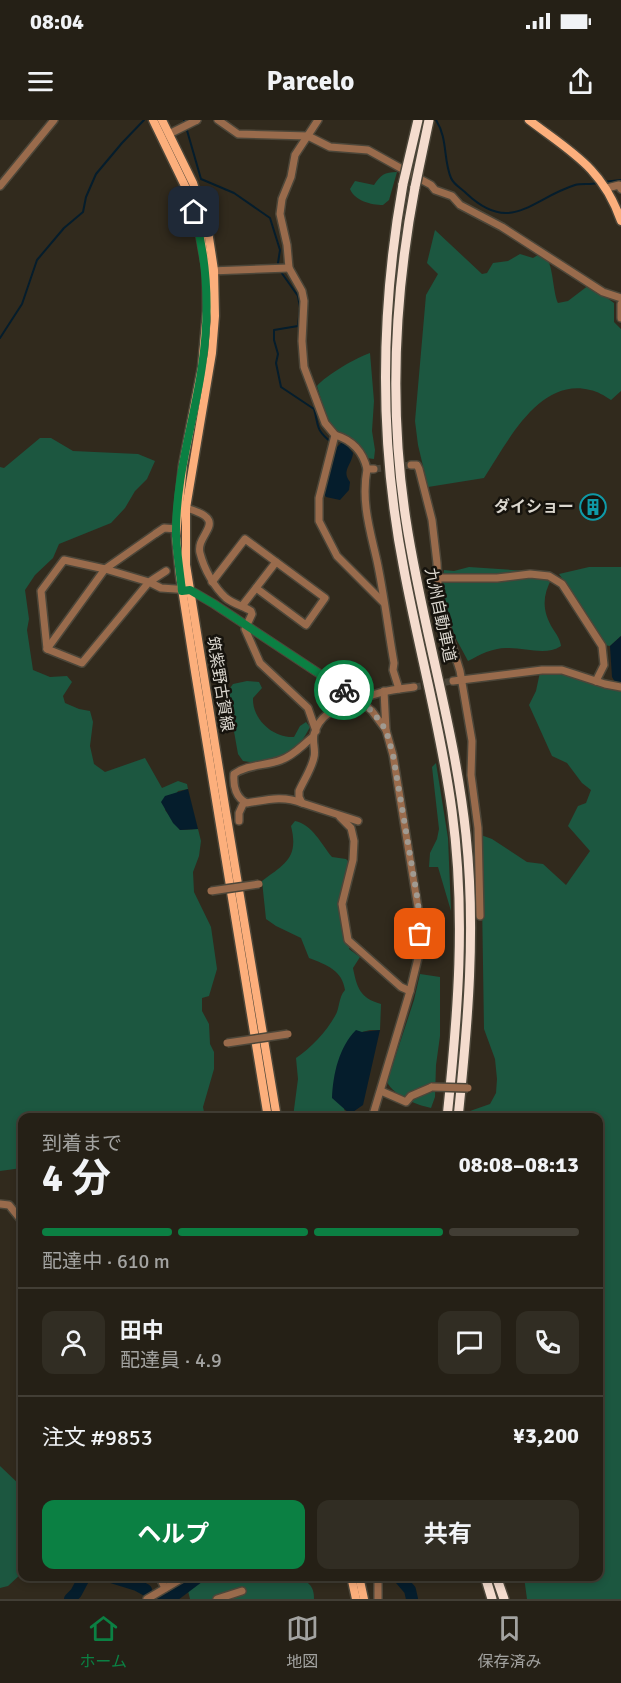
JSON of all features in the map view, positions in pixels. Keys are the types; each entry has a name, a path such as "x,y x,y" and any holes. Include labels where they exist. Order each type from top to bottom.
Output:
{"highway":[{"name":"九州自動車道","path":"418,120 403,184 396,228 386,320 384,382 390,476 399,540 444,764 458,867 460,974 447,1113"},
{"name":"九州自動車道","path":"429,120 400,279 396,334 396,427 409,541 452,746 466,834 471,921 470,981 459,1113"},
{"path":"487,1581 492,1599"},
{"path":"498,1581 504,1599"}],"main road":[{"name":"筑紫野古賀線","path":"153,120 185,186 210,271 202,367 183,465 177,529 267,1113"},
{"name":"筑紫野古賀線","path":"162,120 194,183 203,210 215,316 212,352 186,508 186,591 276,1113"},
{"path":"529,120 595,172 607,188 621,221"},
{"path":"352,1581 356,1599"},
{"path":"360,1581 364,1599"}],"street":[{"path":"0,186 54,120"},
{"path":"169,134 197,120"},
{"path":"218,120 238,134 308,136 330,147 368,150 431,185 435,190 452,196 460,205 502,227 603,292 621,298"},
{"path":"318,120 295,155 291,177 281,205 281,219 289,268 302,291 304,301 302,341 304,367 325,423 335,435 344,438 356,447 371,469 366,478 366,517 377,561 394,663 393,670 399,689"},
{"path":"607,188 619,185 621,189"},
{"path":"210,271 289,268"},
{"path":"621,304 621,318"},
{"path":"335,435 319,498 319,521 337,556 383,602"},
{"path":"411,465 417,465 419,469 432,520 439,603 460,671 457,681 472,741 471,775 478,828 480,916"},
{"path":"186,508 197,511 207,519 209,524 208,532 199,545 199,551 212,582 227,600 251,611 252,614 245,629 260,663 308,708 314,734 314,757 299,791 302,803"},
{"path":"47,649 105,569 164,528 177,529"},
{"path":"212,582 245,539 325,598 306,625 255,588"},
{"path":"47,649 41,591 64,560 105,569 149,582 161,588 186,591 214,604 359,700 372,711 386,730"},
{"path":"242,606 276,562"},
{"path":"47,649 82,663 149,582 166,571"},
{"path":"437,578 497,578 530,574 549,576 562,584 602,646 604,665 596,681"},
{"path":"457,681 542,670 562,670 621,687"},
{"path":"358,821 292,799 279,797 244,802 237,795 234,774 245,768 270,764 296,753 314,734 326,714 341,706 370,694 414,687"},
{"path":"374,1113 418,958 420,920 400,791 386,730 384,691"},
{"path":"239,821 239,813 244,802"},
{"path":"339,815 351,828 354,841 353,860 342,904 348,940 401,987 410,991"},
{"path":"211,891 259,884"},
{"path":"228,1042 288,1034"},
{"path":"381,1091 406,1102 411,1095 432,1087 471,1088"},
{"path":"0,1204 9,1206 18,1216"},
{"path":"162,1581 165,1588"},
{"path":"147,1599 177,1581"},
{"path":"378,1581 378,1599"},
{"path":"217,1599 242,1591"}],"green space":[{"path":"397,172 389,200 383,205 364,202 350,189 355,181 374,185 383,175"},
{"path":"435,230 482,274 487,273 493,263 508,261 520,254 533,258 538,255 549,263 558,303 568,301 589,285 614,303 614,322 621,329 621,391 611,400 590,390 572,389 555,393 526,416 484,478 428,487 415,421 426,295 438,274 427,263"},
{"path":"370,353 374,401 372,431 374,459 366,458 334,432 328,422 317,386 342,367"},
{"path":"40,438 51,438 73,451 138,454 155,461 147,479 111,523 59,544 53,558 35,575 25,590 29,619 27,630 33,670 50,677 67,676 72,682 63,696 65,703 90,711 93,722 90,746 94,764 105,772 145,758 162,788 178,781 187,784 188,789 178,791 165,810 180,830 198,829 201,841 199,856 193,872 194,892 211,927 217,969 209,996 202,998 202,1011 209,1024 210,1044 214,1052 214,1069 203,1107 204,1113 18,1113 18,1169 0,1171 0,467 4,468"},
{"path":"469,567 541,572 552,578 546,591 545,610 561,646 549,651 503,648 468,661 447,622 440,595 444,570 454,571"},
{"path":"589,567 621,567 621,636 610,646 604,645 593,624 559,574"},
{"path":"540,672 573,674 596,685 621,691 621,1599 527,1599 525,1581 603,1581 603,1113 470,1113 470,1111 490,1104 496,1093 497,1079 495,1059 484,1029 481,835 492,839 527,862 543,864 566,885 590,851 568,826 578,806 586,803 591,790 582,783 567,763 552,756 529,705 536,691"},
{"path":"247,681 259,682 262,688 253,698 256,713 265,726 279,734 294,737 300,726 306,722 310,727 291,752 275,761 243,761 238,754 227,692 233,684"},
{"path":"436,763 448,838 451,911 438,867 429,867 430,853 439,829 432,767"},
{"path":"295,821 307,826 332,857 346,859 352,865 340,920 352,940 349,949 360,957 353,968 358,987 368,999 381,1004 380,1030 362,1032 344,1110 348,1113 294,1113 298,1079 296,1058 313,1045 327,1028 337,1013 341,996 345,990 341,978 333,969 309,958 301,938 266,919 262,881 288,859 293,846 291,826"},
{"path":"420,974 440,977 440,1036 435,1097 431,1108 400,1096 387,1082 414,1000"},
{"path":"0,1466 18,1483 18,1577 8,1586 0,1588"},
{"path":"194,1581 304,1581 313,1590 314,1599 190,1599 188,1591"}],"water":[{"path":"345,443 353,453 347,471 350,482 349,490 340,500 326,497 324,494 337,447"},
{"path":"621,636 621,682 615,682 612,677 610,646"},
{"path":"188,789 198,829 180,830 173,823 161,802 165,796"},
{"path":"356,1030 362,1032 380,1030 363,1105 351,1113 332,1098 341,1053"}],"waterway":[{"path":"0,338 22,304 37,260 64,228 83,212 86,197 96,174 144,120"},
{"path":"184,120 201,179 234,193 270,218 280,250 278,263 281,272 298,296 300,308 298,326 274,330 278,354 276,363 281,387 314,409 320,430 331,442"},
{"path":"436,120 442,134 452,180 482,206 496,212 509,213 521,210 575,185 597,183"},
{"path":"603,182 621,180"},
{"path":"70,1599 82,1581"},
{"path":"124,1581 146,1590"},
{"path":"163,1599 172,1597 193,1581"},
{"path":"402,1581 410,1590 412,1599"}],"tunnel":[{"path":"374,469 411,465"},
{"path":"414,687 453,681"}],"way so far":[{"path":"344,690 372,711 386,730 400,791 418,902 420,934"}],"place":[{"name":"ダイショー","path":"593,507"}],"route":[{"path":"194,212 207,272 207,311 202,367 186,446 179,498 176,536 182,591 190,590 214,604 344,690"}]}
